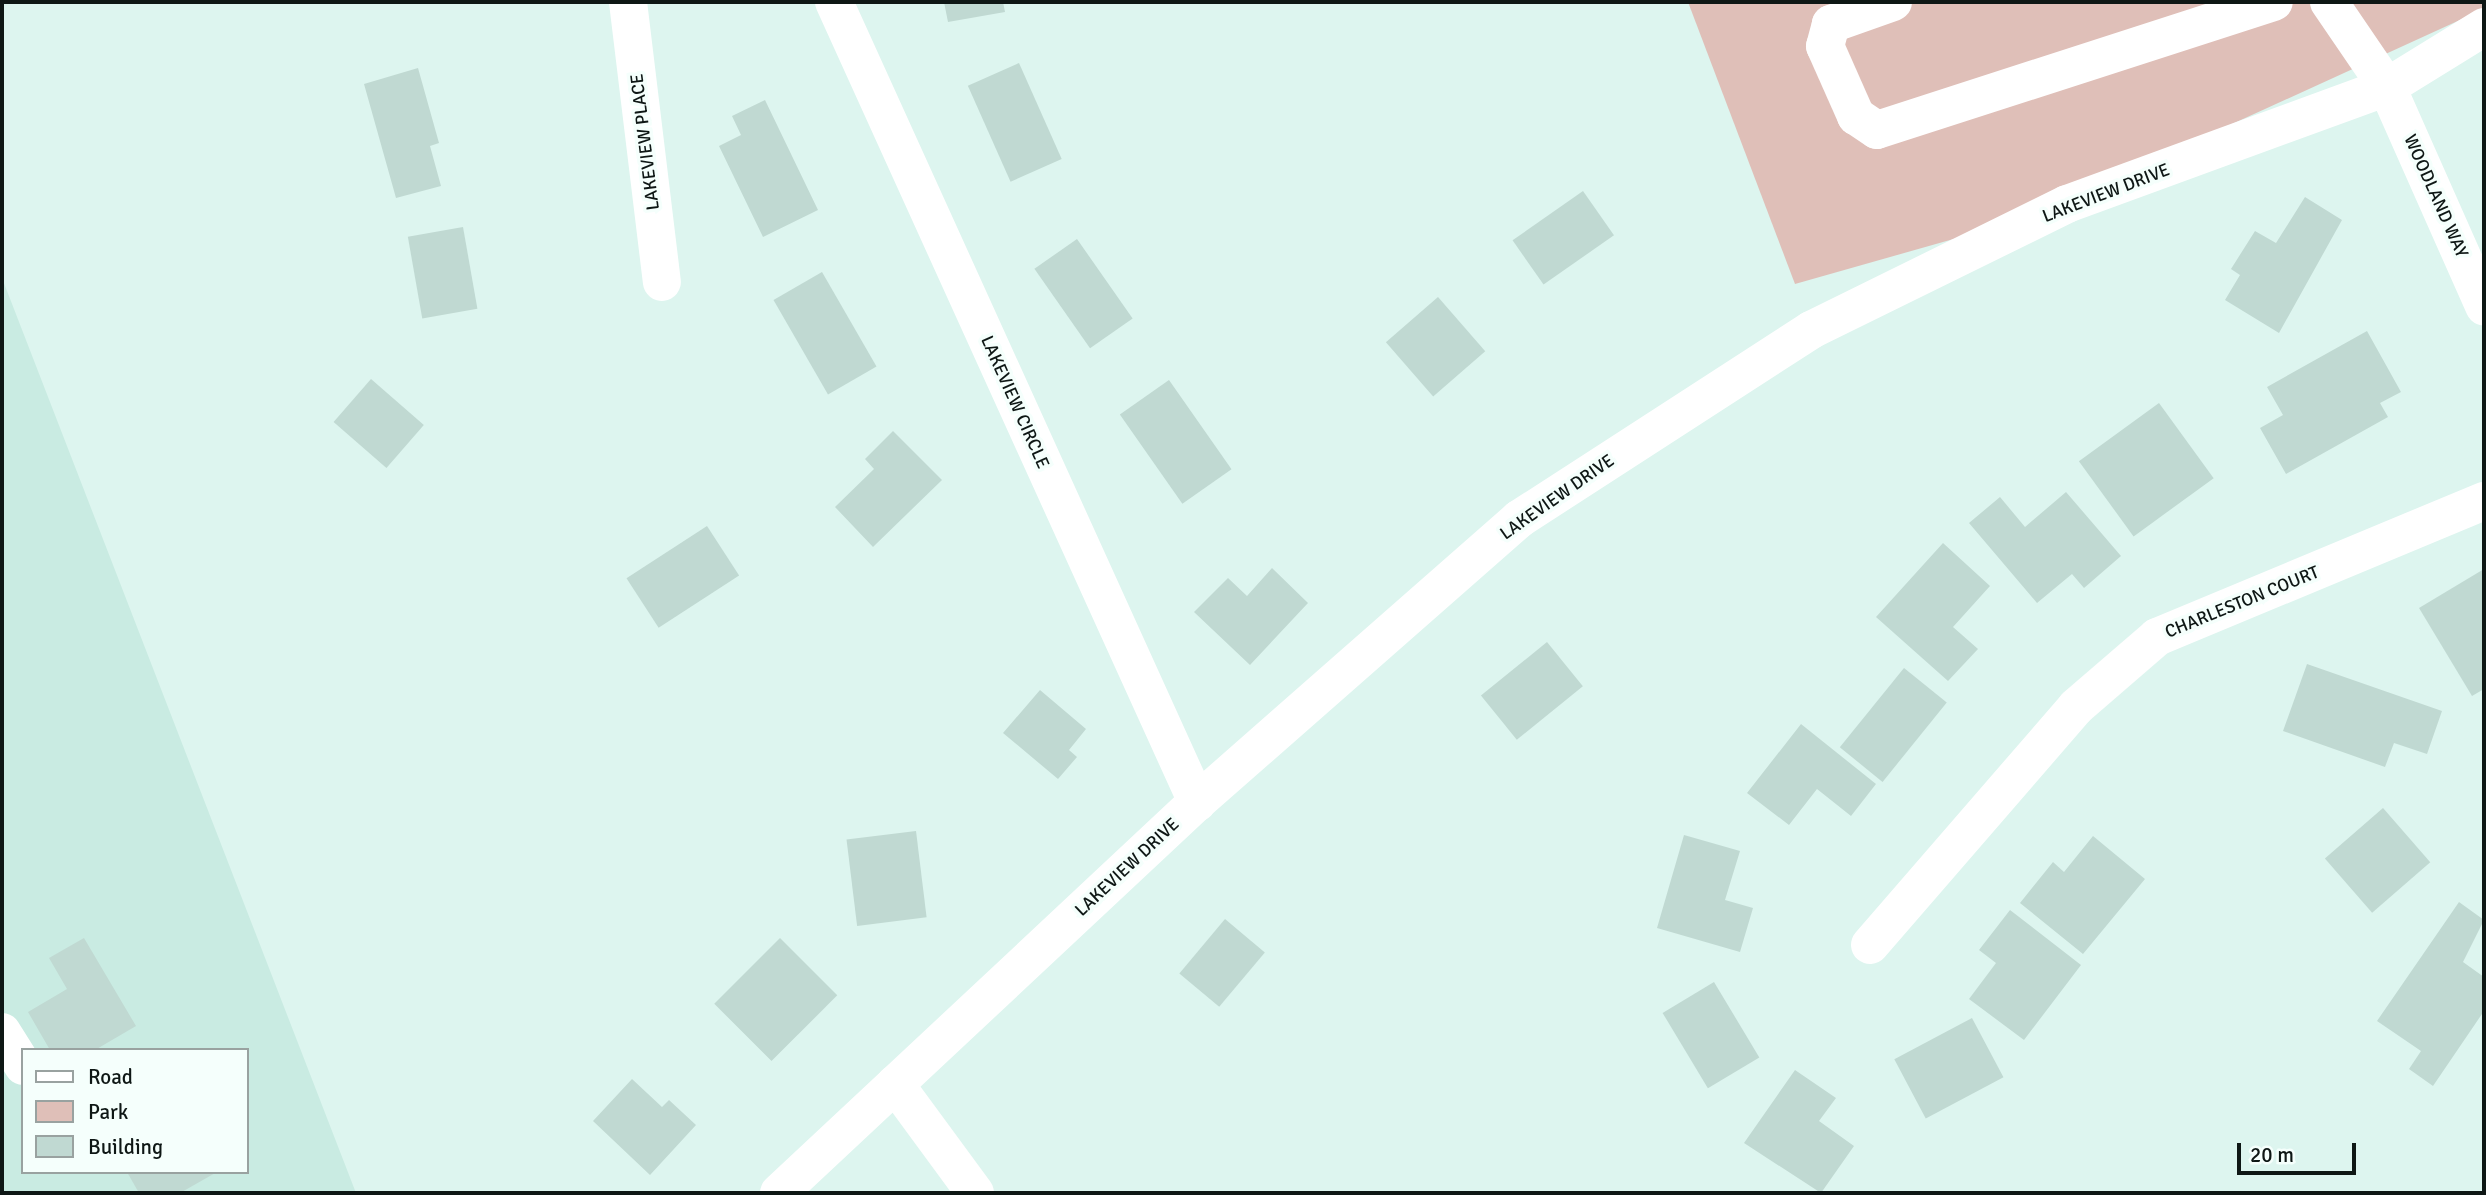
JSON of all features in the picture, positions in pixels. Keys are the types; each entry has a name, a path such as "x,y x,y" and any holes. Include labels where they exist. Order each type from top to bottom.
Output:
{"street":[{"name":"LAKEVIEW PLACE","path":"628,2 662,282"},
{"name":"LAKEVIEW CIRCLE","path":"834,2 1197,802"},
{"path":"1893,2 1831,24 1825,46 1856,116 1877,130 2274,2"},
{"name":"WOODLAND WAY","path":"2329,2 2387,87 2484,306"},
{"name":"LAKEVIEW DRIVE","path":"779,1193 1197,802 1519,519 1811,330 2067,204 2387,87 2484,27"},
{"name":"CHARLESTON COURT","path":"1870,945 2076,707 2157,637 2484,501"},
{"path":"2,1032 21,1063"},
{"path":"895,1084 975,1193"}],"shaded area":[{"path":"2,278 356,1193 2,1193"}],"green space":[{"path":"1688,2 2484,2 2484,9 2024,219 1795,284"}],"building":[{"path":"944,2 1003,2 1005,12 948,22"},
{"path":"1019,63 1062,159 1011,182 968,86"},
{"path":"418,68 439,143 430,146 441,186 396,198 364,84"},
{"path":"765,100 818,210 763,237 719,146 741,135 732,116"},
{"path":"1583,191 1614,235 1544,285 1513,240"},
{"path":"2305,197 2342,220 2279,333 2225,300 2240,275 2231,269 2255,231 2276,243"},
{"path":"463,227 477,309 422,318 408,237"},
{"path":"1077,239 1133,318 1090,348 1034,269"},
{"path":"822,272 876,366 828,394 774,300"},
{"path":"1438,297 1485,351 1433,397 1386,342"},
{"path":"2367,331 2401,392 2380,403 2388,417 2286,474 2260,428 2283,415 2267,387"},
{"path":"371,379 424,425 386,468 334,422"},
{"path":"1169,380 1232,469 1182,504 1120,414"},
{"path":"2159,403 2214,478 2134,536 2079,461"},
{"path":"893,431 942,480 873,547 835,507 874,469 865,459"},
{"path":"2066,492 2121,556 2084,588 2072,574 2037,603 1969,523 2000,497 2025,527"},
{"path":"707,526 739,575 659,628 626,578"},
{"path":"1943,543 1990,586 1953,627 1978,649 1948,681 1876,617"},
{"path":"1272,568 1308,603 1250,665 1194,612 1228,578 1247,596"},
{"path":"2484,569 2484,689 2472,696 2419,608"},
{"path":"1547,642 1583,686 1517,740 1481,695"},
{"path":"2307,664 2442,711 2427,754 2394,743 2385,767 2283,731"},
{"path":"1904,668 1947,703 1883,782 1840,747"},
{"path":"1040,690 1086,729 1069,750 1077,757 1058,779 1003,733"},
{"path":"1801,724 1876,784 1851,816 1817,789 1789,825 1747,793"},
{"path":"2383,808 2430,862 2372,913 2325,859"},
{"path":"916,831 927,917 857,926 847,840"},
{"path":"1684,835 1740,851 1725,900 1753,908 1740,952 1657,928"},
{"path":"2093,836 2145,879 2083,954 2020,903 2053,862 2064,872"},
{"path":"2459,902 2484,920 2463,962 2484,977 2484,1011 2433,1086 2409,1069 2421,1051 2377,1021"},
{"path":"2010,910 2081,965 2024,1040 1969,999 1996,963 1979,950"},
{"path":"1225,919 1265,952 1219,1007 1179,973"},
{"path":"84,938 136,1026 98,1048 49,1048 28,1012 67,989 49,958"},
{"path":"780,938 837,995 772,1061 714,1004"},
{"path":"1714,982 1759,1057 1708,1088 1663,1013"},
{"path":"1972,1018 2003,1077 1926,1118 1894,1059"},
{"path":"1795,1070 1836,1098 1819,1121 1854,1146 1821,1193 1744,1143"},
{"path":"632,1079 662,1107 669,1100 696,1125 650,1175 593,1121"},
{"path":"128,1174 213,1174 180,1193 139,1193"}]}
